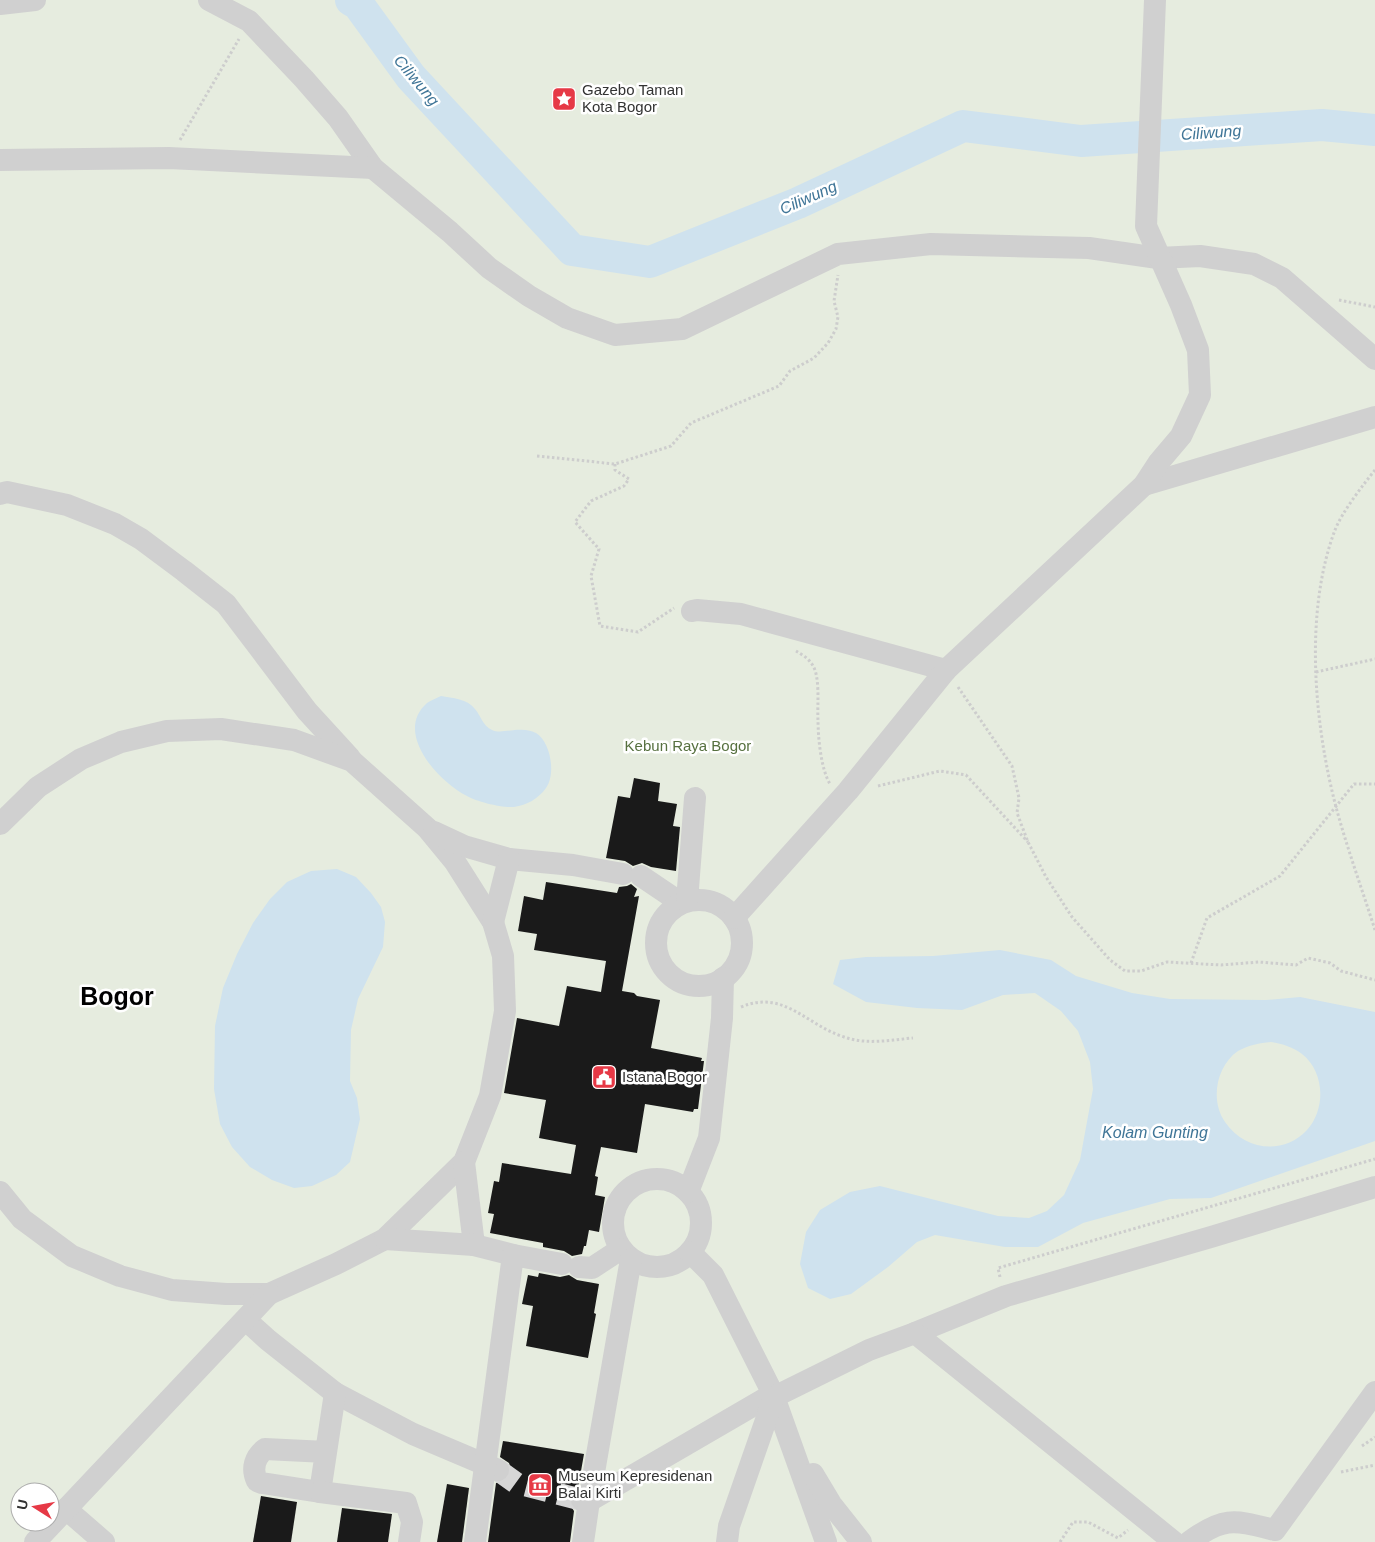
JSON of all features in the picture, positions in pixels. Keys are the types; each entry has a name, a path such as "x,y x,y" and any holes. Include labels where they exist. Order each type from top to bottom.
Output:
{"lane":[{"path":"0,4 35,0"},
{"path":"209,0 249,22 304,79 338,118 373,168 450,232 489,268 529,296 567,318 615,335 682,329 838,254 931,244 1089,248 1158,258 1200,256 1254,264 1282,278 1375,359"},
{"path":"734,918 848,790 946,670 1144,485 1159,462 1181,436 1200,395 1198,350 1181,305 1158,258 1146,226 1146,188 1155,0"},
{"path":"0,160 169,158 373,168"},
{"path":"1144,485 1375,417"},
{"path":"0,1192 22,1220 72,1256 120,1276 172,1290 226,1294 269,1294 336,1264 385,1238 464,1162 490,1096 504,1011 503,956 492,922 455,862 427,828 352,761 307,711 226,604 141,539 115,524 67,505 2,492"},
{"path":"692,611 741,614 946,670"},
{"path":"289,739 307,711"},
{"path":"0,824 38,787 81,759 121,742 167,731 221,729 289,739 352,761"},
{"path":"684,902 695,798"},
{"path":"427,828 464,846 509,859 572,865 632,875 684,902"},
{"path":"492,922 509,859"},
{"path":"700,900 714,902 725,908 734,918 740,934 741,950 734,966 723,978 710,984 696,986 682,983 670,975 656,951 656,936 660,923 669,912 684,902 700,900"},
{"path":"688,1192 709,1138 722,1018 723,978"},
{"path":"464,1162 474,1245"},
{"path":"663,1179 677,1184 688,1192 698,1207 701,1224 696,1242 690,1252 676,1262 665,1266 653,1267 642,1264 626,1254 615,1236 613,1221 616,1207 624,1194 635,1185 648,1180 663,1179"},
{"path":"585,1500 774,1396 869,1350 1006,1296 1375,1187"},
{"path":"385,1238 474,1245 513,1255 592,1268 626,1254"},
{"path":"690,1252 713,1275 774,1396 826,1542"},
{"path":"583,1542 585,1500 626,1254"},
{"path":"475,1542 492,1468 513,1255"},
{"path":"35,1542 269,1294"},
{"path":"246,1320 268,1340 335,1393 413,1434 492,1468"},
{"path":"915,1333 1174,1542"},
{"path":"1189,1542 1209,1528 1223,1523 1245,1523 1275,1538 1375,1392"},
{"path":"320,1492 335,1393"},
{"path":"727,1542 730,1526 774,1396"},
{"path":"786,1428 831,1504 861,1542"},
{"path":"326,1452 265,1449 258,1455 254,1464 254,1475 257,1481 262,1483 406,1503 412,1522 408,1542"},
{"path":"66,1509 104,1542"}],"path":[{"path":"169,158 249,22"},
{"path":"537,456 615,464 671,446 691,423 779,386 790,371 814,358 828,343 836,329 838,317 834,301 838,284 838,254"},
{"path":"615,464 615,470 629,479 624,486 591,501 576,522 599,549 591,576 600,626 638,632 675,607 692,611"},
{"path":"1375,470 1336,528 1322,570 1316,634 1316,690 1322,736 1336,806 1375,930"},
{"path":"790,646 812,663 818,686 818,721 826,777 834,790 848,790 888,784 940,771 966,775 1028,842"},
{"path":"1316,672 1375,659"},
{"path":"946,670 1012,766 1019,798 1016,813 1046,877 1072,917 1110,960 1125,971 1141,971 1167,962 1221,965 1260,962 1296,965 1308,958 1330,963 1341,971 1375,980"},
{"path":"1192,963 1206,918 1280,876 1354,784 1375,784"},
{"path":"722,1018 754,1002 770,1002 786,1005 816,1025 844,1038 868,1042 913,1038"},
{"path":"1006,1296 998,1268 1375,1159"},
{"path":"1060,1542 1073,1522 1088,1522 1118,1538 1143,1516"}],"green space":[{"name":"Kebun Raya Bogor","path":"0,0 1375,0 1375,1542 0,1542"}],"water":[{"path":"441,696 468,703 475,709 486,726 492,730 524,730 536,733 541,737 548,751 551,767 549,782 543,792 532,801 523,805 503,807 471,798 444,780 424,756 417,742 415,728 418,715 427,703"},
{"path":"337,869 356,877 371,893 381,907 385,922 383,947 358,999 351,1030 350,1081 357,1098 360,1119 350,1162 336,1175 312,1186 294,1188 272,1180 250,1167 232,1147 220,1124 214,1089 215,1026 223,988 237,954 253,923 270,899 287,882 311,871"},
{"name":"Kolam Gunting","path":"1000,950 1051,960 1076,976 1132,993 1170,999 1266,1000 1300,997 1375,1012 1375,1141 1211,1198 1170,1199 1083,1223 1038,1247 1005,1247 935,1235 917,1242 888,1267 851,1294 830,1299 808,1288 800,1264 806,1232 820,1210 850,1192 880,1186 998,1216 1029,1218 1047,1211 1064,1195 1080,1160 1093,1089 1090,1062 1078,1031 1061,1011 1035,993 1003,995 962,1010 917,1008 866,1002 833,984 840,960 866,957 933,956","holes":["1271,1042 1295,1049 1310,1062 1319,1080 1320,1101 1313,1121 1307,1130 1287,1144 1264,1146 1242,1139 1233,1131 1220,1114 1217,1094 1220,1075 1231,1057 1246,1047"]}],"building":[{"path":"634,778 660,783 658,801 677,804 673,826 680,827 676,871 651,867 642,863 633,866 625,861 606,858 618,796 630,798"},
{"name":"Istana Bogor","path":"546,882 617,893 619,887 631,884 637,889 634,897 639,896 622,991 660,1000 651,1048 702,1058 701,1061 704,1061 698,1109 694,1109 693,1112 645,1104 637,1153 601,1147 595,1176 598,1177 595,1195 605,1197 599,1232 589,1230 586,1246 584,1246 582,1254 572,1256 564,1251 543,1247 543,1243 490,1233 494,1214 488,1213 494,1181 499,1182 502,1163 571,1174 576,1145 539,1138 546,1100 504,1093 517,1018 559,1026 567,986 601,992 606,961 534,950 537,934 518,931 524,896 543,900"},
{"path":"539,1273 560,1277 569,1275 577,1280 599,1284 588,1358 526,1346 533,1306 522,1304 528,1275 538,1277"},
{"name":"Museum Kepresidenan Balai Kirti","path":"503,1441 584,1454 578,1488 572,1492 569,1498 570,1505 574,1511 570,1542 488,1542 496,1483 505,1481 510,1475 511,1469 509,1463 500,1457"},
{"path":"447,1484 469,1488 462,1542 437,1542"},
{"path":"261,1496 297,1502 291,1542 253,1542"},
{"path":"342,1508 392,1514 388,1542 337,1542"}],"waterway":[{"name":"Ciliwung","path":"351,0 358,4 411,77 572,250 650,262 798,203 963,126 1081,141 1322,125 1375,130"}],"tunnel":[{"path":"498,1470 516,1483 582,1500"}],"place":[{"name":"Gazebo Taman Kota Bogor","path":"564,99"},
{"name":"Istana Bogor","path":"604,1077"},
{"name":"Museum Kepresidenan Balai Kirti","path":"540,1485"}],"district":[{"name":"Bogor","path":"117,996"}]}
